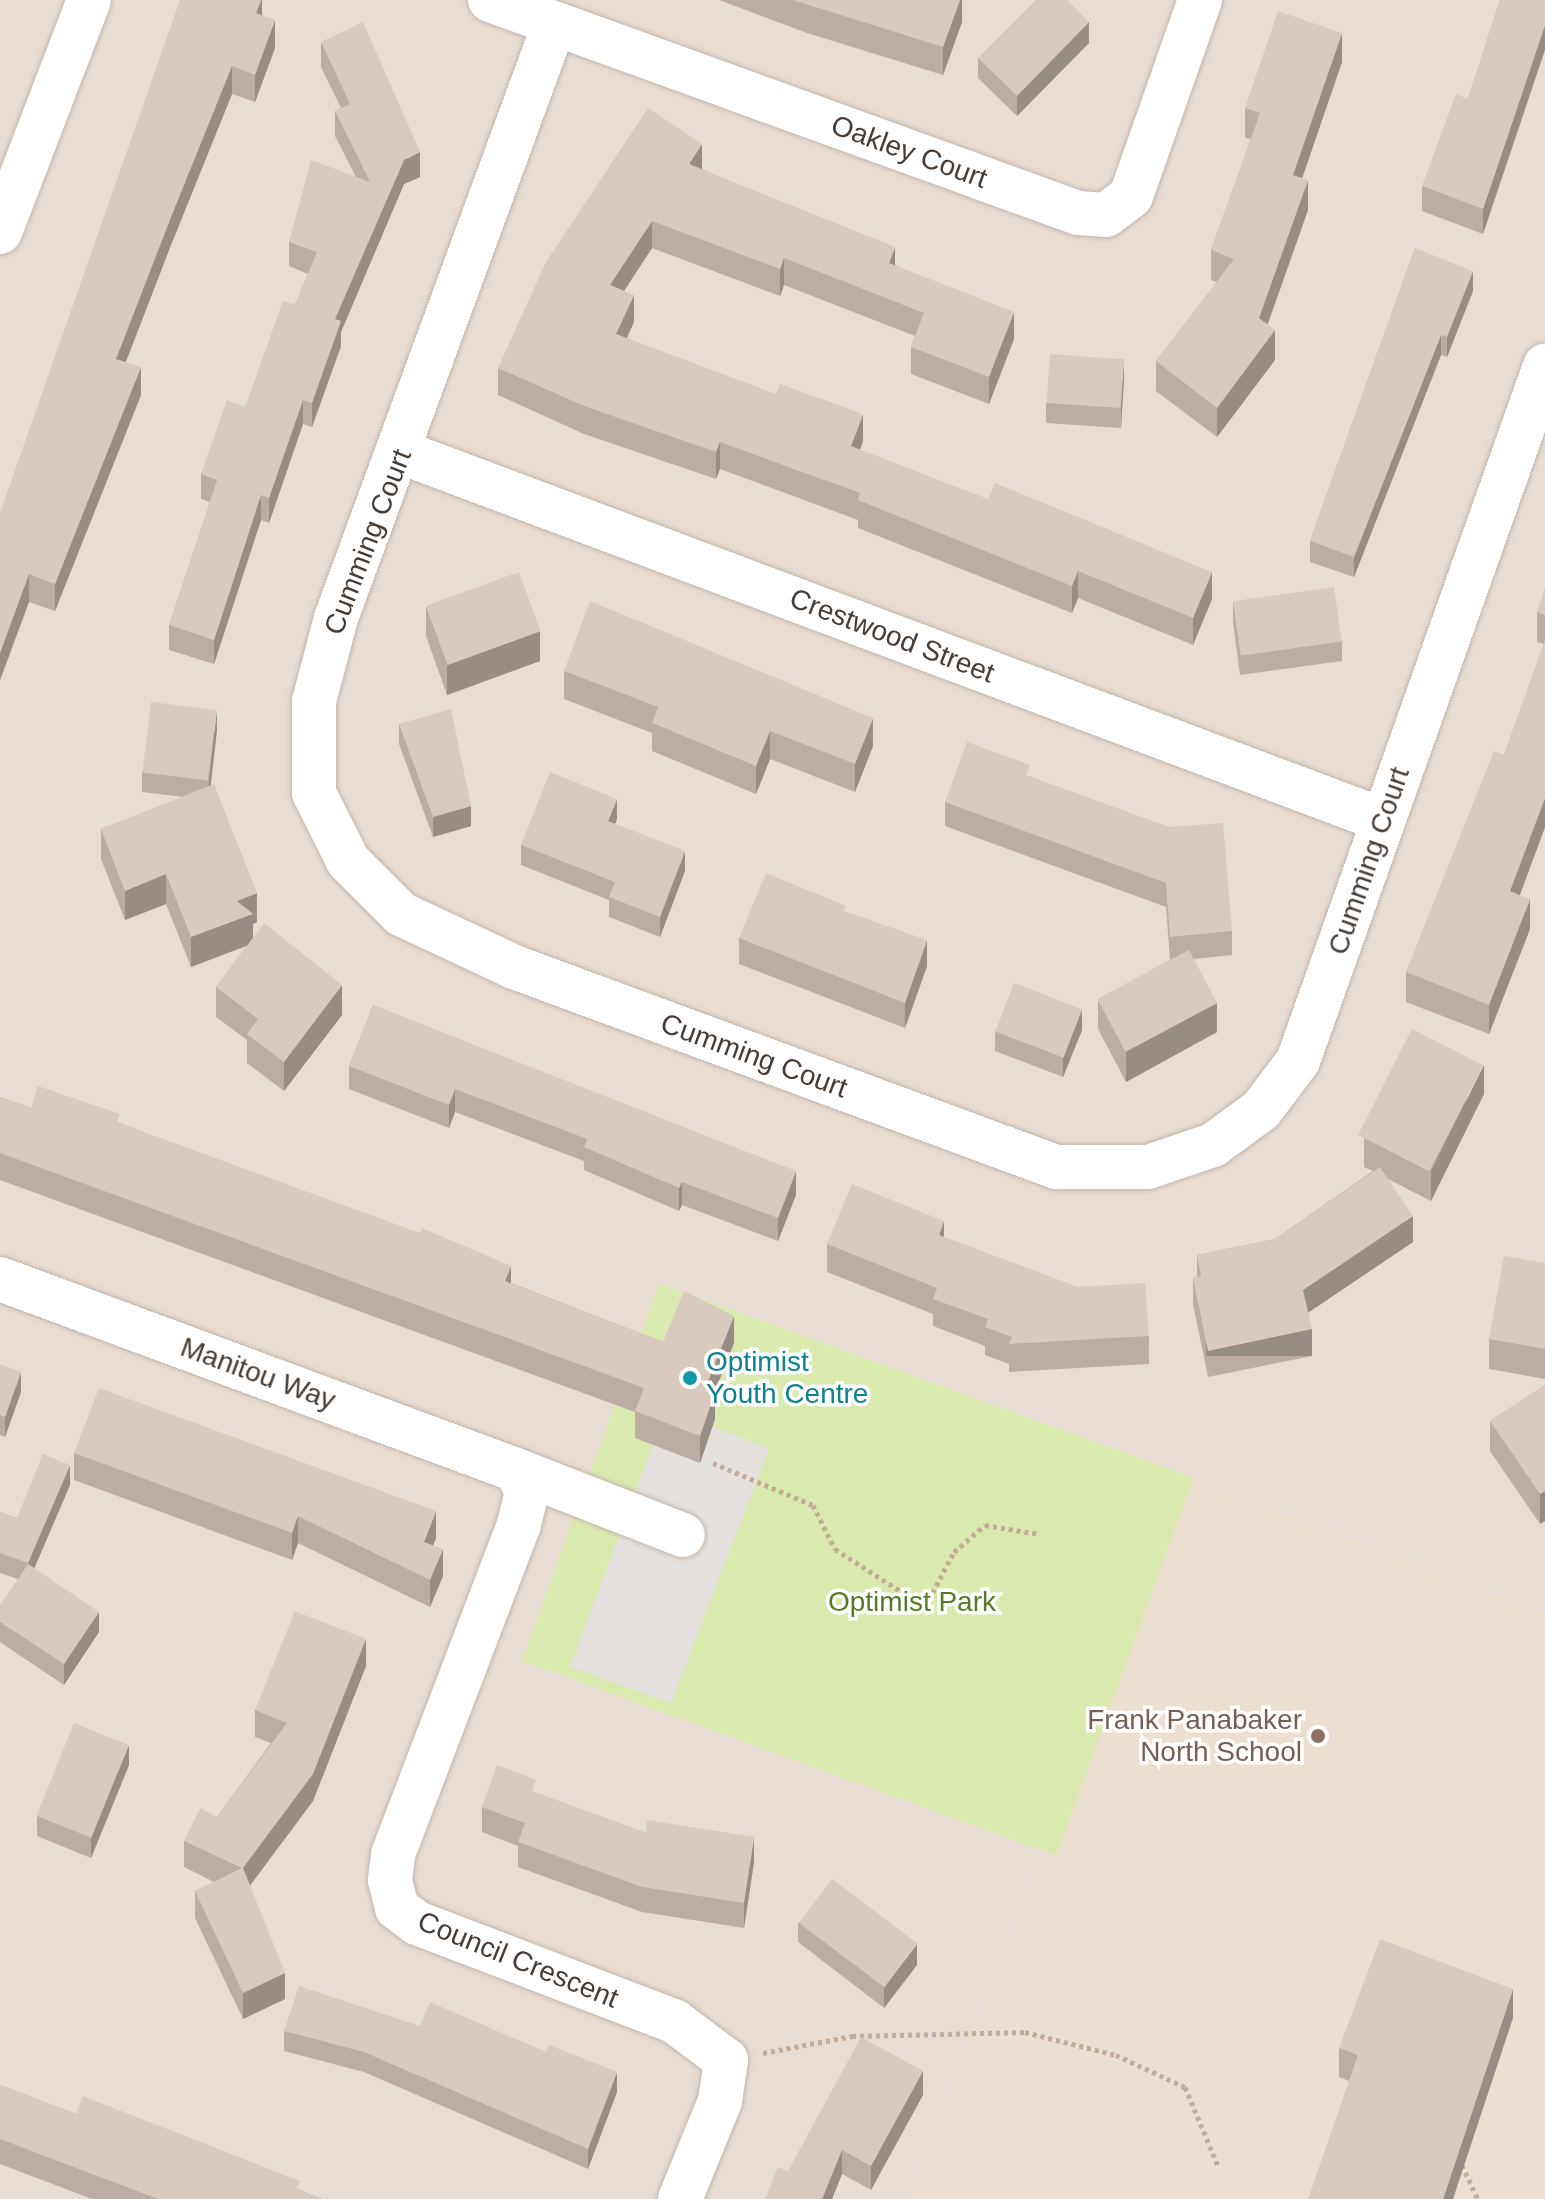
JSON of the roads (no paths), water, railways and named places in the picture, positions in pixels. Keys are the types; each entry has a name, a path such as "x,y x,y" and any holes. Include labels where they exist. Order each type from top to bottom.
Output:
{"street":[{"path":"0,232 89,0"},
{"name":"Oakley Court","path":"490,0 1078,213 1106,215 1131,196 1200,0"},
{"name":"Cumming Court","path":"554,25 401,452 336,618 314,701 314,793 348,861 401,914 514,967 1056,1167 1148,1167 1213,1145 1261,1110 1298,1061 1545,366"},
{"name":"Crestwood Street","path":"401,452 1383,820"},
{"name":"Manitou Way","path":"0,1279 521,1481 683,1535"},
{"name":"Council Crescent","path":"521,1481 393,1855 397,1908 444,1936 674,2021 726,2060 720,2101 680,2199"}],"place":[{"name":"Optimist Youth Centre","path":"690,1378"},
{"name":"Frank Panabaker North School","path":"1318,1736"}],"park label":[{"name":"Optimist Park","path":"912,1602"}]}
